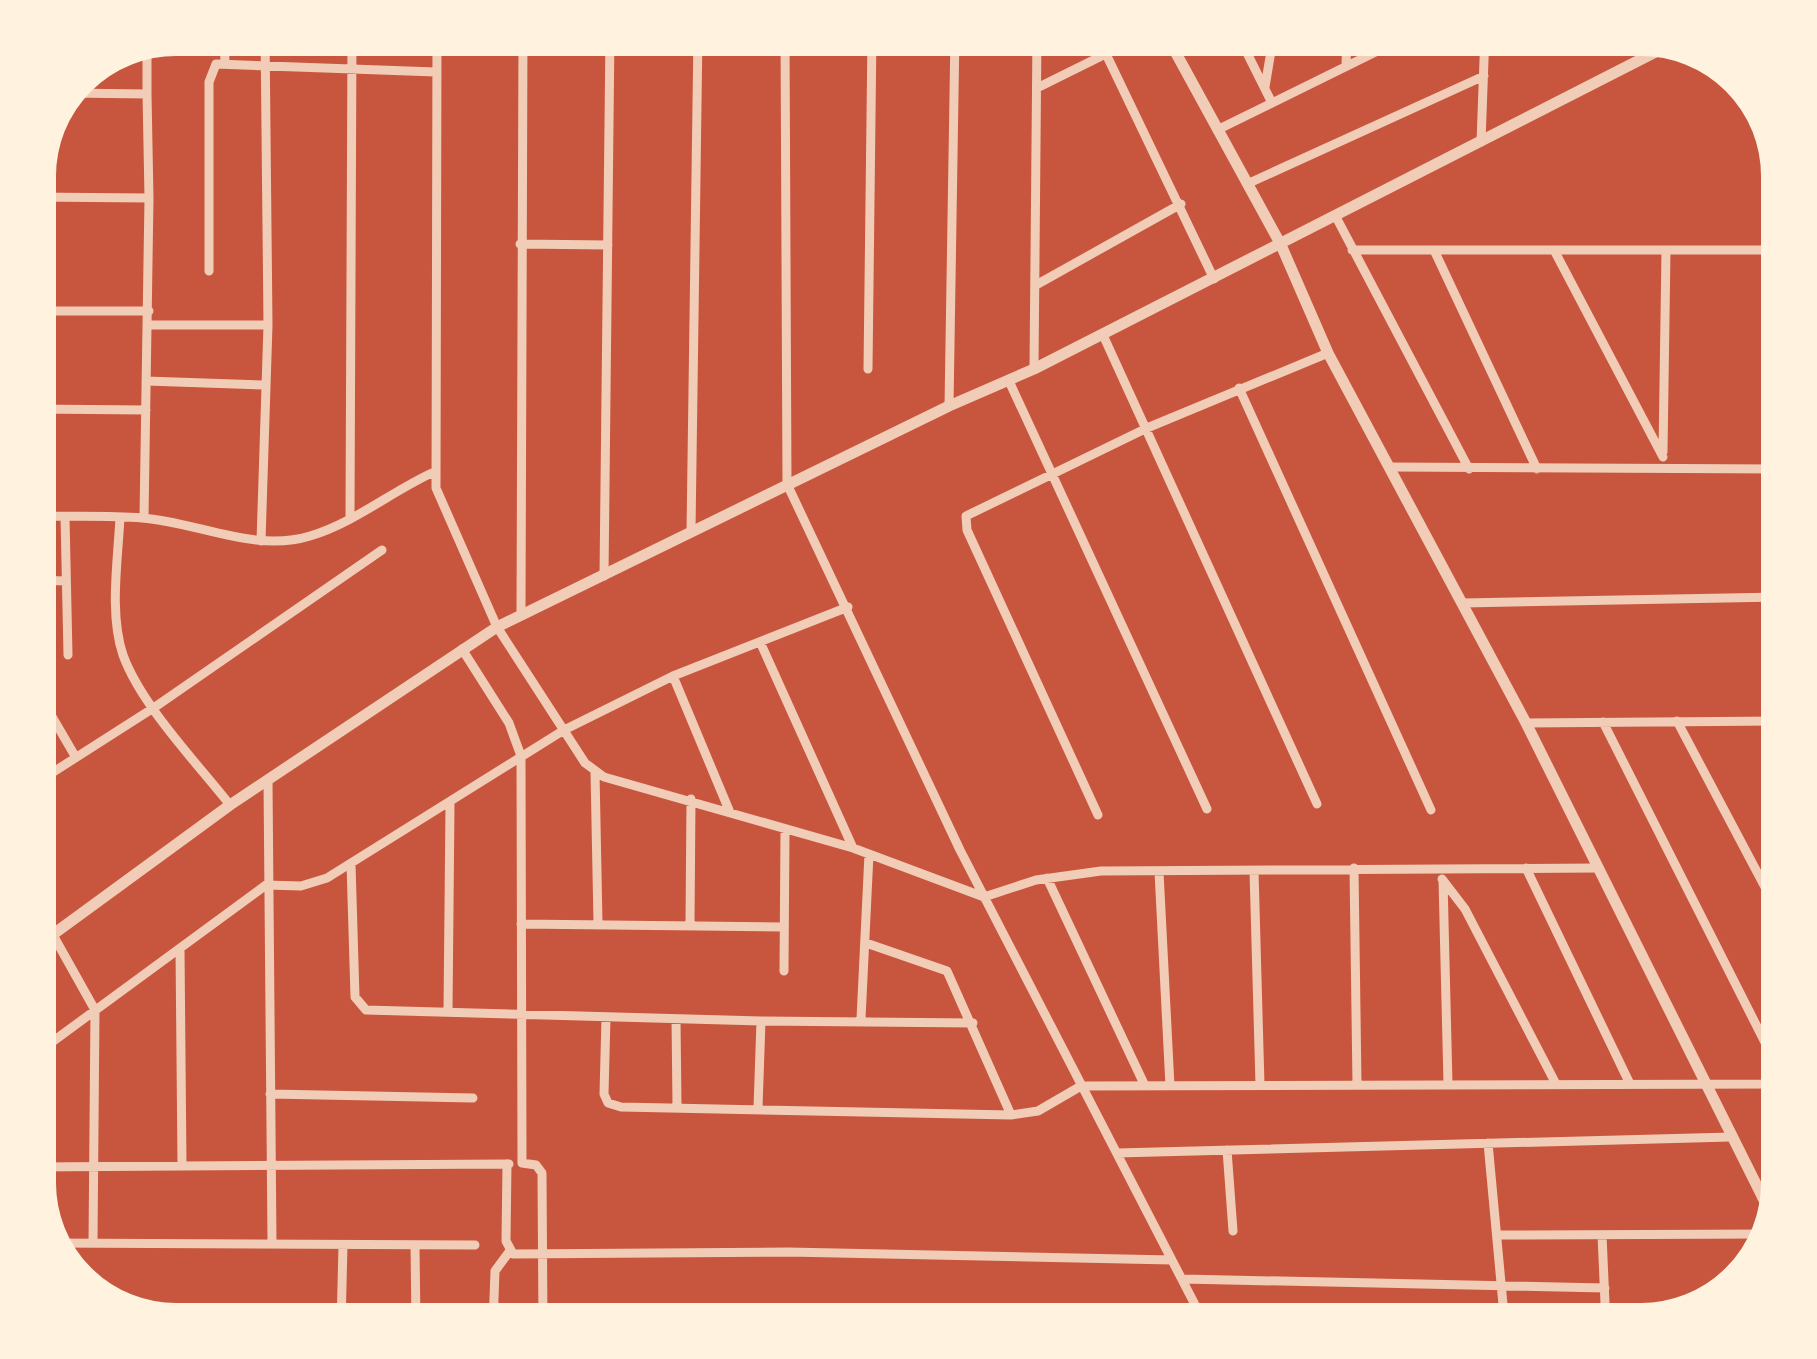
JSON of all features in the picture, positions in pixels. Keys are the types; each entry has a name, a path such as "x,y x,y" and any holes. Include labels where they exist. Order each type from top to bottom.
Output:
{"street":[{"path":"225,50 225,63"},
{"path":"261,541 268,325 265,50"},
{"path":"350,518 352,50"},
{"path":"436,50 433,239 438,374 434,472 444,510 497,627 595,772 598,924"},
{"path":"521,614 522,50"},
{"path":"604,576 610,50"},
{"path":"692,532 698,50"},
{"path":"785,50 787,484 984,897 1197,1309"},
{"path":"868,369 872,50"},
{"path":"950,406 955,50"},
{"path":"1034,370 1036,50"},
{"path":"1037,88 1114,50"},
{"path":"1175,50 1281,246 1328,353 1526,723 1765,1204"},
{"path":"1246,50 1272,103"},
{"path":"1265,87 1271,50"},
{"path":"1346,50 1346,66"},
{"path":"1218,130 1378,50"},
{"path":"1481,142 1485,50"},
{"path":"50,937 230,806 497,627 787,484 1034,370 1659,51"},
{"path":"144,518 150,311 147,53"},
{"path":"1106,54 1214,278"},
{"path":"210,271 209,82 216,64 436,72"},
{"path":"1247,184 1484,76"},
{"path":"81,94 147,94"},
{"path":"50,197 149,198"},
{"path":"1036,286 1180,204"},
{"path":"1336,217 1469,470"},
{"path":"520,244 608,246"},
{"path":"1352,250 1766,250 1767,287"},
{"path":"1434,250 1537,470"},
{"path":"1554,250 1662,457"},
{"path":"1663,469 1666,250"},
{"path":"50,310 150,311"},
{"path":"149,325 268,325"},
{"path":"1103,335 1318,804"},
{"path":"1098,815 966,526 969,512 1147,428 1328,353"},
{"path":"1009,380 1207,809"},
{"path":"146,382 266,386"},
{"path":"1239,388 1431,810"},
{"path":"50,409 146,410"},
{"path":"1391,467 1767,470"},
{"path":"50,517 144,518 261,541 310,536 434,472"},
{"path":"65,517 68,655"},
{"path":"120,517 119,637 132,674 230,806"},
{"path":"50,773 155,708 382,550"},
{"path":"50,581 66,581"},
{"path":"1463,602 1767,597"},
{"path":"50,1043 266,885 309,885 450,804 564,730 673,676 848,607"},
{"path":"761,644 853,848"},
{"path":"462,649 509,724 521,756 522,1163"},
{"path":"673,676 728,810"},
{"path":"50,714 74,756"},
{"path":"1526,723 1767,720"},
{"path":"1603,722 1767,1048"},
{"path":"1677,722 1767,892"},
{"path":"595,772 853,848 984,897 1047,878 1159,872 1354,868 1442,873 1598,868"},
{"path":"268,781 272,1244"},
{"path":"690,924 691,799"},
{"path":"448,1012 450,804"},
{"path":"784,971 785,830"},
{"path":"861,1020 869,854"},
{"path":"351,864 357,1003 366,1010 973,1024"},
{"path":"1354,868 1357,1085"},
{"path":"1526,868 1630,1084"},
{"path":"1254,871 1260,1085"},
{"path":"1159,872 1170,1086"},
{"path":"1442,873 1556,1084"},
{"path":"1442,873 1448,1084"},
{"path":"1047,878 1145,1086"},
{"path":"522,924 784,928"},
{"path":"53,935 95,1010 93,1244"},
{"path":"866,943 947,971 1010,1115"},
{"path":"180,948 182,1166"},
{"path":"606,1017 605,1099 621,1107 1010,1115 1038,1111 1081,1086 1767,1082"},
{"path":"676,1019 677,1106"},
{"path":"758,1108 761,1020"},
{"path":"270,1094 473,1098"},
{"path":"1117,1153 1731,1138"},
{"path":"1488,1144 1504,1309"},
{"path":"1227,1150 1233,1231"},
{"path":"494,1309 496,1271 509,1252 507,1164"},
{"path":"50,1167 536,1165 542,1173 543,1309"},
{"path":"1497,1235 1755,1234"},
{"path":"1602,1235 1606,1309"},
{"path":"66,1244 475,1245"},
{"path":"341,1309 343,1244"},
{"path":"415,1245 416,1309"},
{"path":"509,1252 788,1252 1172,1260"},
{"path":"1182,1279 1502,1289 1605,1288"}]}
